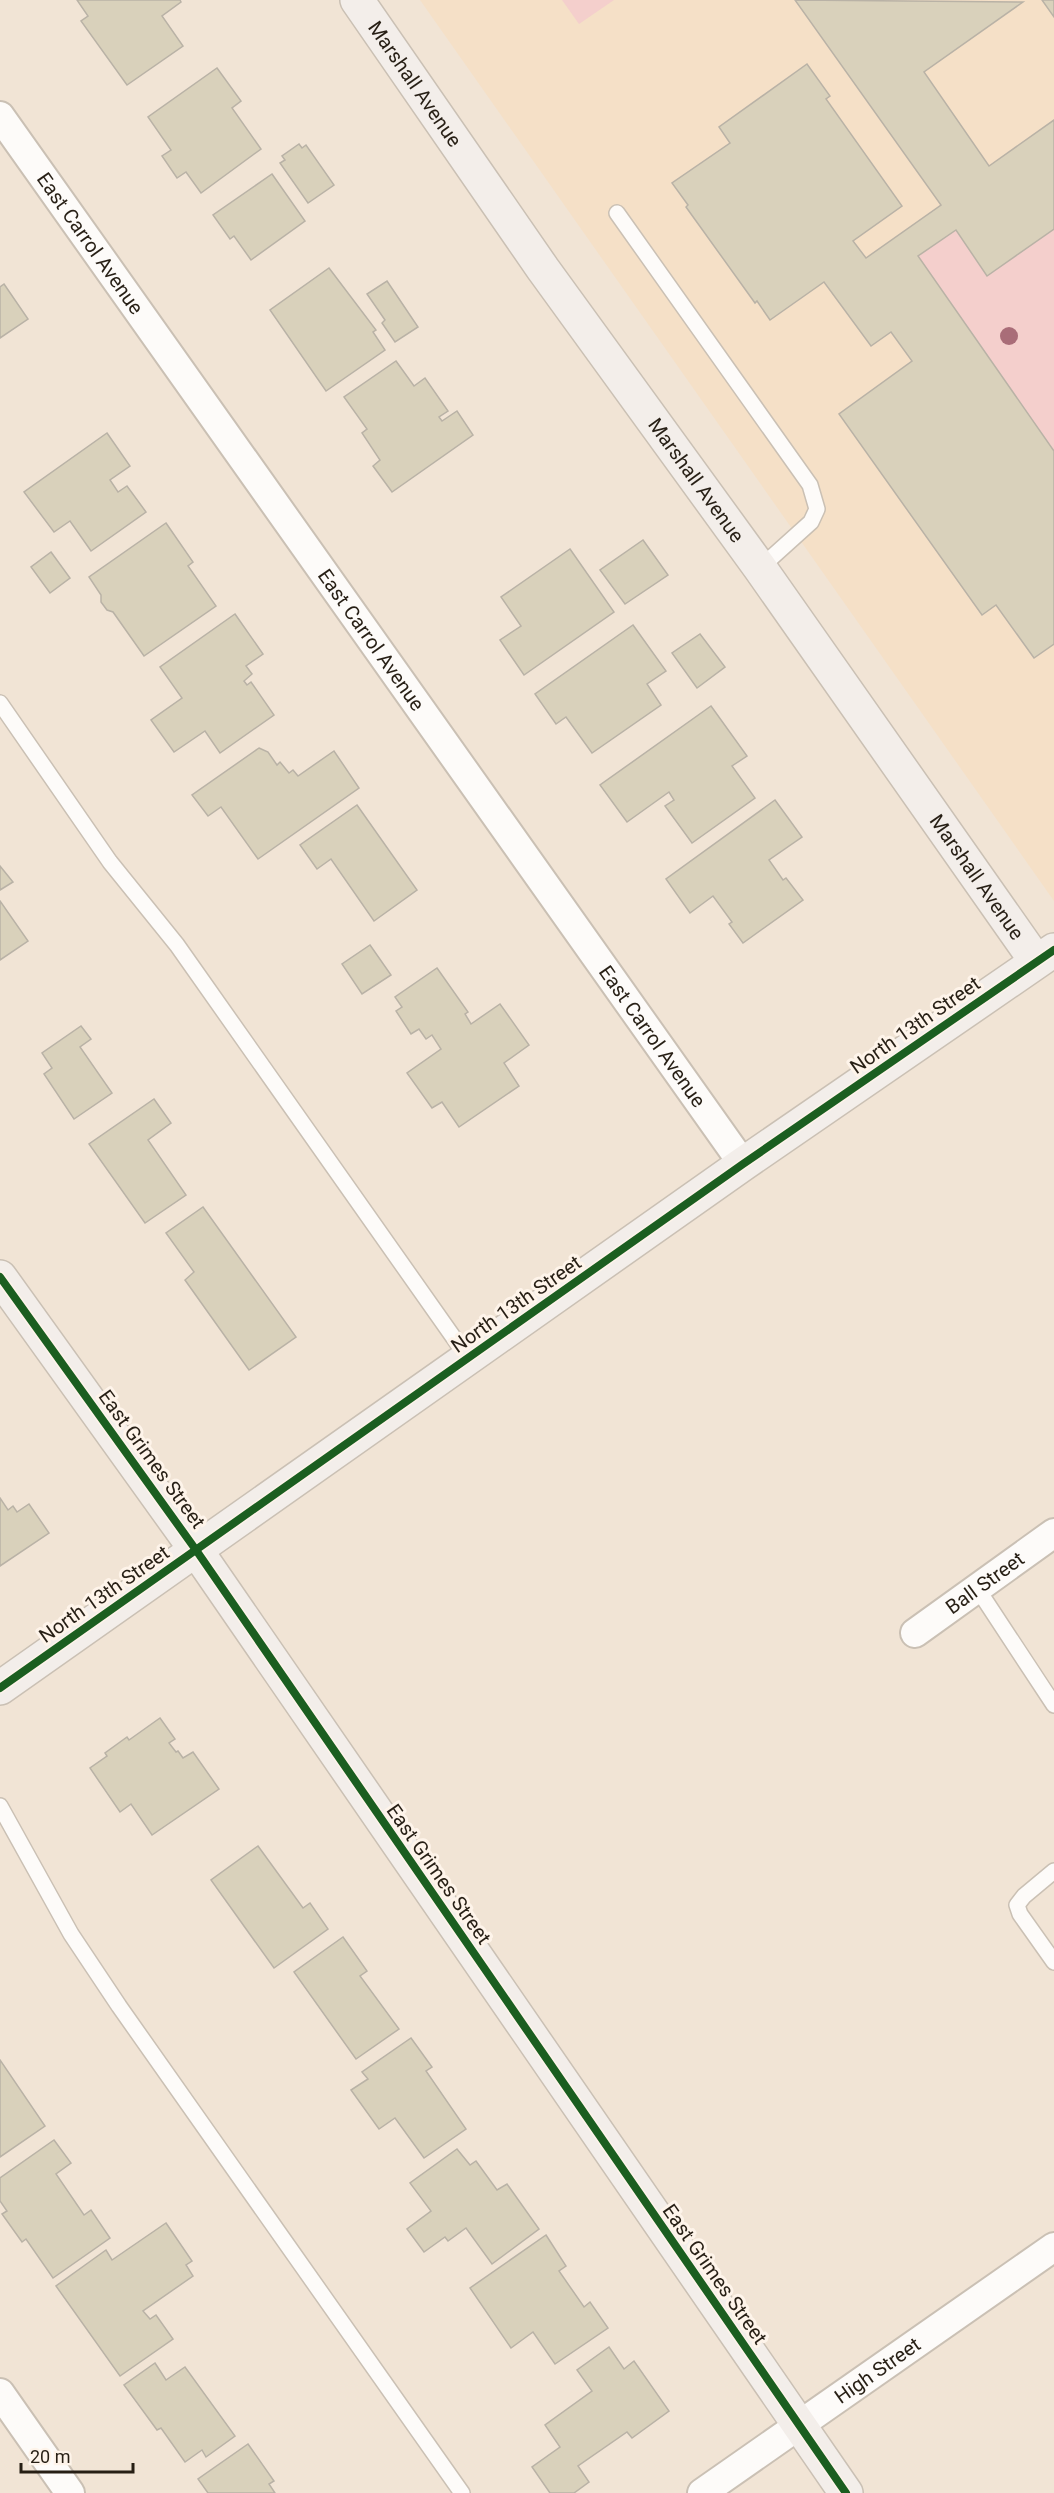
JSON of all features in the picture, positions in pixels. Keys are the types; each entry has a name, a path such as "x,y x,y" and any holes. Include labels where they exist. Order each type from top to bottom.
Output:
{"street":[{"name":"Marshall Avenue","path":"357,0 543,269 1045,956"},
{"name":"East Carrol Avenue","path":"0,116 743,1164"},
{"name":"North 13th Street","path":"0,1688 743,1164 1045,956"},
{"name":"East Grimes Street","path":"0,1277 196,1550 846,2493"},
{"name":"Ball Street","path":"915,1633 1054,1533"},
{"name":"High Street","path":"702,2493 1054,2247"},
{"path":"0,2393 70,2493"}],"lane":[{"path":"616,213 810,485 817,509 811,522 760,568"},
{"path":"0,703 110,862 177,945 468,1358"},
{"path":"977,1588 1054,1705"},
{"path":"0,1806 71,1934 119,2006 462,2493"},
{"path":"1054,1871 1023,1896 1017,1905 1020,1914 1054,1962"}],"shaded area":[{"path":"420,0 1054,0 1054,901"},
{"path":"562,0 614,0 579,24"},
{"path":"1054,229 1054,451 918,256 956,230 988,275"}],"building":[{"path":"77,0 180,0 181,2 162,16 183,46 127,85 81,21 88,16"},
{"path":"795,0 1023,2 924,72 989,166 1054,120 1054,229 987,276 956,230 918,256 1054,451 1054,644 1034,658 996,605 982,615 839,414 912,361 891,332 871,346 824,282 770,320 757,301 755,303 686,207 688,205 672,183 730,143 719,127 807,64 830,96 826,99 902,206 853,241 866,258 941,205"},
{"path":"1042,0 1054,0 1054,17"},
{"path":"217,68 241,101 232,108 261,149 201,193 186,172 177,178 162,156 171,150 148,117"},
{"path":"299,144 302,148 306,145 334,185 308,203 280,163 285,160 282,156"},
{"path":"272,174 305,221 251,260 234,236 230,239 213,215"},
{"path":"329,268 376,330 373,332 385,350 326,391 270,310"},
{"path":"387,281 418,327 395,342 382,323 385,320 367,294"},
{"path":"4,284 28,319 0,338 0,287"},
{"path":"396,361 414,386 425,378 448,411 439,417 442,421 457,411 473,435 392,492 373,466 380,460 362,433 367,429 344,397"},
{"path":"107,433 130,466 110,480 118,492 127,486 146,512 91,551 70,521 54,532 24,492"},
{"path":"166,523 193,562 188,566 216,606 144,656 113,612 107,610 101,602 101,595 89,577"},
{"path":"643,540 668,575 625,604 600,570"},
{"path":"570,549 614,612 524,675 500,640 521,626 501,597"},
{"path":"51,552 70,578 50,593 31,567"},
{"path":"235,614 263,654 246,666 252,674 244,681 247,685 251,682 274,715 220,753 205,731 174,752 151,720 182,698 160,667"},
{"path":"633,625 666,671 647,684 661,705 592,753 566,717 556,724 535,694"},
{"path":"700,634 725,667 697,688 672,653"},
{"path":"711,706 747,756 732,766 755,798 692,843 665,806 674,800 669,792 627,822 600,785"},
{"path":"259,748 268,752 277,765 280,762 289,773 293,770 298,776 334,751 359,788 258,859 221,807 208,816 192,795"},
{"path":"775,800 802,837 769,860 783,880 786,878 803,900 743,943 729,924 732,922 713,896 690,913 666,879"},
{"path":"357,805 417,890 374,921 331,859 317,869 300,845"},
{"path":"0,866 13,882 0,890"},
{"path":"0,901 28,941 0,960"},
{"path":"370,945 391,975 362,994 342,964"},
{"path":"437,968 468,1012 465,1014 471,1024 500,1004 529,1045 504,1063 519,1086 459,1127 442,1102 432,1108 407,1073 441,1049 432,1035 426,1039 419,1029 411,1034 396,1011 402,1007 395,997"},
{"path":"81,1026 91,1039 80,1047 112,1093 74,1119 44,1074 52,1068 42,1053"},
{"path":"154,1099 171,1123 148,1140 186,1195 145,1223 89,1144"},
{"path":"203,1207 296,1337 249,1370 185,1280 194,1272 166,1233"},
{"path":"0,1498 8,1510 13,1506 17,1512 29,1504 49,1533 0,1566"},
{"path":"160,1718 175,1739 169,1743 176,1752 178,1751 183,1758 193,1752 219,1789 152,1835 131,1804 120,1812 90,1768 107,1756 105,1753 127,1737 129,1740"},
{"path":"258,1846 303,1908 310,1903 328,1929 274,1968 211,1880"},
{"path":"343,1937 367,1971 360,1976 399,2029 356,2059 294,1972"},
{"path":"411,2038 432,2067 426,2071 466,2129 424,2158 395,2118 379,2129 351,2090 368,2079 362,2072"},
{"path":"0,2060 45,2126 0,2157"},
{"path":"54,2140 71,2163 56,2174 84,2215 91,2210 110,2238 53,2278 26,2239 22,2242 2,2214 7,2211 0,2201 0,2178"},
{"path":"457,2149 470,2165 476,2161 497,2190 507,2184 539,2229 492,2264 466,2228 448,2241 445,2237 424,2252 407,2229 431,2211 410,2183"},
{"path":"166,2223 192,2261 186,2265 193,2276 143,2311 150,2319 156,2315 173,2339 120,2376 56,2286 106,2250 112,2260"},
{"path":"546,2235 566,2266 559,2271 584,2307 590,2302 608,2328 555,2364 533,2332 511,2348 470,2288"},
{"path":"609,2347 624,2369 634,2361 669,2411 632,2438 627,2432 578,2466 589,2482 574,2493 550,2493 532,2467 560,2447 545,2425 592,2391 577,2370"},
{"path":"155,2363 166,2380 185,2367 235,2436 206,2457 202,2450 185,2462 161,2428 157,2430 124,2385"},
{"path":"248,2444 274,2481 269,2484 275,2493 208,2493 198,2479"}],"cycle path":[{"path":"0,1688 743,1164 1054,950"},
{"path":"0,1277 196,1550 846,2493"}]}
